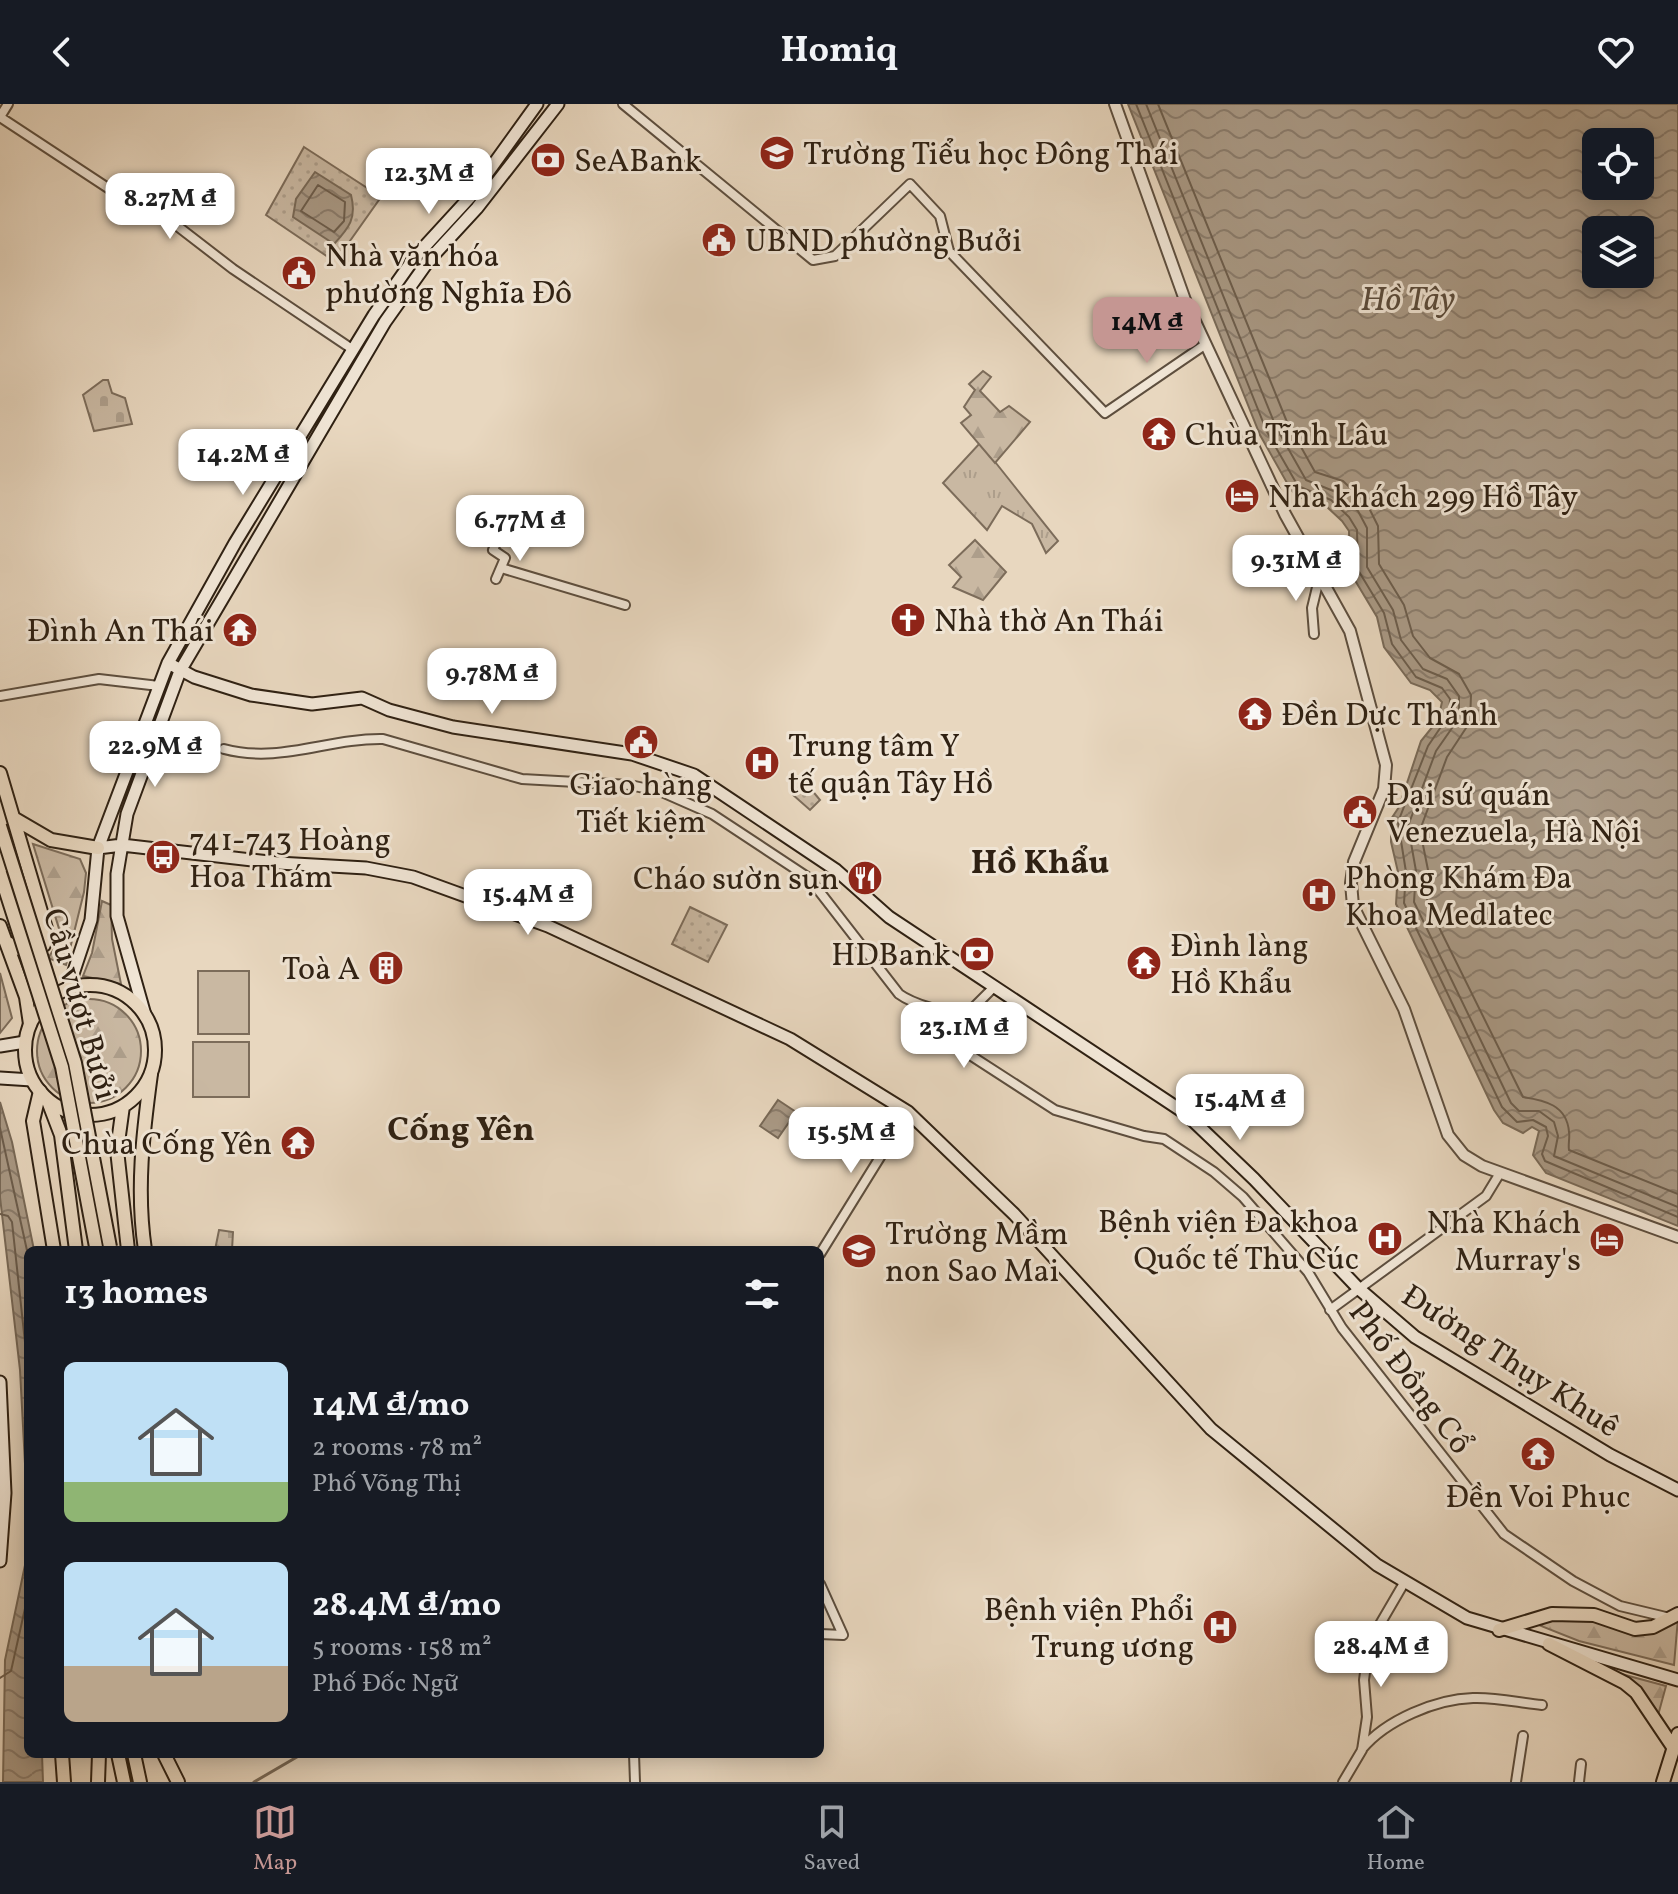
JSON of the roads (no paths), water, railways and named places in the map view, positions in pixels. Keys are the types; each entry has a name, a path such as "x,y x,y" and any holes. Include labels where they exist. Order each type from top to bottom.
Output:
{"main road":[{"path":"461,217 537,104"},
{"path":"68,989 91,920 98,848 168,663 235,543 327,403 415,257 461,217 558,104"},
{"path":"144,1246 139,1211 140,1173 155,1043 117,916 127,814 180,671 327,403 352,349 379,318"},
{"name":"Đường Thụy Khuê","path":"168,663 180,671 276,699 312,704 362,698 389,710 453,727 651,758 694,775 777,827 836,870 889,917 1185,1113 1254,1179 1358,1288 1415,1337 1610,1455 1678,1490"},
{"path":"0,773 47,932 44,945 27,953 8,943"},
{"path":"15,819 51,840 98,848 122,845 278,863 366,868 413,877 548,926 790,1039 908,1112 1014,1214 1220,1438 1404,1583 1467,1618 1499,1630 1674,1679"},
{"name":"Cầu vượt Bưởi","path":"0,826 83,1091 110,1246"},
{"name":"Cầu vượt Bưởi","path":"0,873 62,1067 96,1246"},
{"path":"0,926 29,1007 30,1024"},
{"path":"75,1246 61,1135 39,1090 25,1042 30,1024 39,1009 68,989 94,986 119,992 145,1015"},
{"path":"0,1046 25,1042"},
{"path":"0,1078 39,1090 70,1112 83,1114 110,1112 123,1106 144,1087 151,1074"},
{"path":"39,1090 33,1121 53,1246"},
{"path":"123,1106 117,1150 128,1246"},
{"path":"0,1382 5,1505 0,1561"},
{"path":"1499,1630 1552,1614 1594,1615 1635,1629 1653,1627 1674,1616"},
{"path":"1549,1644 1625,1683 1636,1692 1673,1747"},
{"path":"1663,1782 1678,1734"},
{"path":"62,1758 64,1782"},
{"path":"98,1782 99,1758"},
{"path":"119,1758 124,1782"},
{"path":"135,1758 140,1782"},
{"path":"166,1758 178,1782"},
{"path":"174,1758 178,1782"}],"street":[{"path":"8,104 0,117 114,192 163,215 233,269 352,349"},
{"path":"623,104 813,260 835,256 910,184 940,216 949,251 1105,413 1206,344"},
{"path":"1115,104 1180,287 1285,514 1350,631 1386,765 1384,789 1354,862 1351,883 1353,906 1410,1024 1448,1135 1472,1161 1678,1237"},
{"path":"496,579 505,558 493,550 500,534"},
{"path":"501,568 625,605"},
{"path":"1314,634 1312,608 1320,575"},
{"path":"0,696 99,679 159,686"},
{"path":"224,749 285,754 365,738 383,739 522,779 630,785 662,792 712,814 809,878 899,994 910,1002 941,1009 960,1021 995,986"},
{"path":"765,848 777,827"},
{"name":"Phố Đồng Cổ","path":"960,1021 970,1055 1034,1099 1080,1118 1164,1139 1214,1172 1280,1238 1308,1272 1330,1310 1468,1493 1504,1534 1573,1581 1620,1606 1674,1616"},
{"path":"824,1248 908,1112"},
{"path":"1330,1310 1486,1196 1500,1173"},
{"path":"1362,1750 1367,1717 1364,1680 1369,1643 1404,1583"},
{"path":"824,1593 843,1635 824,1634"},
{"path":"1343,1782 1362,1750 1381,1730 1397,1721 1456,1700 1490,1699 1542,1705"},
{"path":"1516,1782 1523,1736"},
{"path":"634,1758 635,1782"},
{"path":"1579,1782 1581,1764"}],"water":[{"name":"Hồ Tây","path":"1128,104 1678,104 1678,1226 1546,1173 1533,1155 1539,1131 1532,1127 1523,1133 1503,1123 1494,1110 1396,904 1398,872 1391,842 1391,819 1399,807 1421,741 1438,720 1442,702 1430,690 1411,683 1384,647 1377,617 1350,572 1349,531 1342,521 1327,507 1298,497 1260,435"},
{"path":"315,172 351,195 353,210 350,222 334,244 293,217 296,199"},
{"path":"778,1100 796,1112 778,1138 760,1126"},
{"path":"0,1102 12,1142 33,1246 24,1246 24,1445 20,1370 0,1197"},
{"path":"24,1570 24,1758 42,1758 43,1782 3,1782 5,1660"}],"waterway":[{"path":"254,1782 295,1758"}],"place":[{"name":"Trường Tiểu học Đông Thái","path":"777,153"},
{"name":"SeABank","path":"548,160"},
{"name":"UBND phường Bưởi","path":"719,240"},
{"name":"Nhà văn hóa phường Nghĩa Đô","path":"299,273"},
{"name":"Chùa Tĩnh Lâu","path":"1159,434"},
{"name":"Nhà khách 299 Hồ Tây","path":"1242,496"},
{"name":"Nhà thờ An Thái","path":"908,620"},
{"name":"Đình An Thái","path":"240,630"},
{"name":"Đền Dực Thánh","path":"1255,714"},
{"name":"Giao hàng Tiết kiệm","path":"641,742"},
{"name":"Trung tâm Y tế quận Tây Hồ","path":"762,763"},
{"name":"Đại sứ quán Venezuela, Hà Nội","path":"1360,812"},
{"name":"741-743 Hoàng Hoa Thám","path":"163,857"},
{"name":"Cháo sườn sụn","path":"865,878"},
{"name":"Phòng Khám Đa Khoa Medlatec","path":"1319,895"},
{"name":"HDBank","path":"977,954"},
{"name":"Đình làng Hồ Khẩu","path":"1144,963"},
{"name":"Toà A","path":"386,968"},
{"name":"Chùa Cống Yên","path":"298,1143"},
{"name":"Bệnh viện Đa khoa Quốc tế Thu Cúc","path":"1385,1239"},
{"name":"Nhà Khách Murray's","path":"1607,1240"},
{"name":"Trường Mầm non Sao Mai","path":"859,1251"},
{"name":"Đền Voi Phục","path":"1538,1454"},
{"name":"Bệnh viện Phổi Trung ương","path":"1220,1627"}],"district":[{"name":"Hồ Khẩu","path":"1040,861"},
{"name":"Cống Yên","path":"461,1128"}]}
